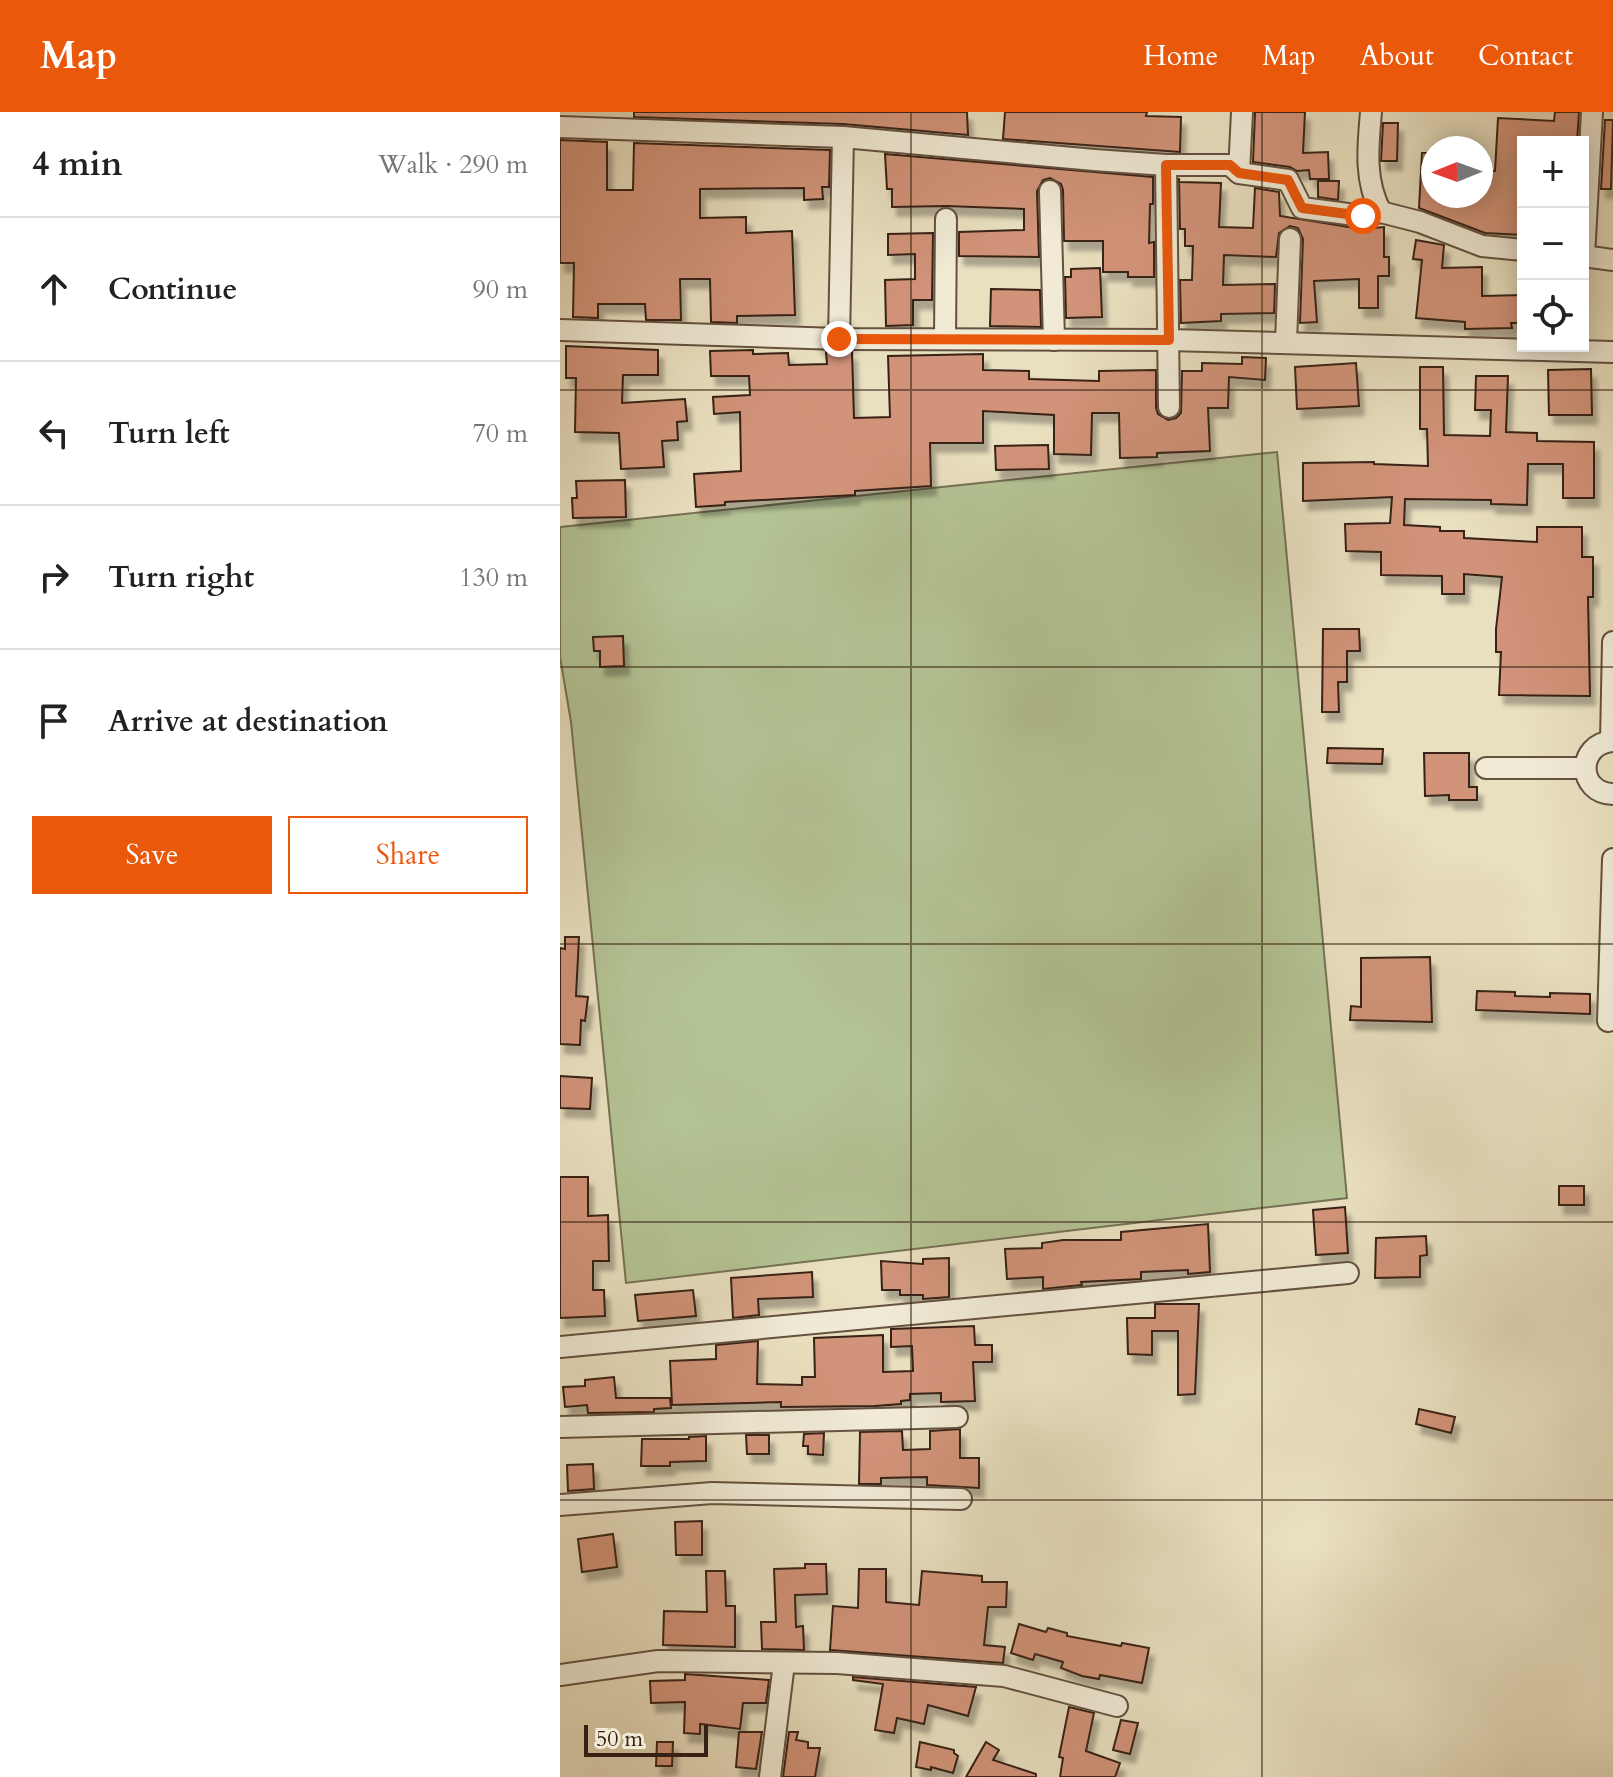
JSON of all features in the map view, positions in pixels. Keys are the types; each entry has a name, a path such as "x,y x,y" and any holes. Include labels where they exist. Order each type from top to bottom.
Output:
{"street":[{"path":"1239,173 1242,112"},
{"path":"1371,112 1368,153 1370,181 1372,195 1381,212"},
{"path":"1587,208 1592,112"},
{"path":"560,127 588,120 843,137 1008,154 1166,165 1230,165 1239,173 1288,180 1302,208 1363,216 1381,212 1420,222 1482,246 1517,249"},
{"path":"839,339 843,137"},
{"path":"1166,165 1169,407"},
{"path":"1050,191 1054,340"},
{"path":"945,339 946,219"},
{"path":"1286,342 1290,239"},
{"path":"1589,257 1613,260"},
{"path":"560,330 839,339 1169,340 1613,352"},
{"path":"1613,642 1612,741 1603,742 1590,752 1585,768 1597,790 1613,794"},
{"path":"1486,768 1585,768"},
{"path":"1608,1021 1613,859"},
{"path":"560,1347 1348,1273"},
{"path":"560,1427 957,1417"},
{"path":"560,1505 712,1493 961,1499"},
{"path":"560,1675 658,1661 837,1663 1004,1676 1117,1706"},
{"path":"770,1777 784,1663"}],"green space":[{"path":"1277,452 1347,1198 626,1283 571,722 560,657 560,527"}],"building":[{"path":"634,112 967,112 968,135 843,124 634,117"},
{"path":"1005,112 1147,112 1146,116 1181,117 1180,152 1003,139"},
{"path":"1255,112 1305,112 1303,153 1328,152 1329,179 1310,179 1309,170 1297,171 1290,167 1253,162"},
{"path":"1555,112 1579,112 1577,136 1517,136 1517,235 1485,233 1419,208 1421,171 1421,208 1493,208 1498,118 1554,121"},
{"path":"1605,120 1613,120 1611,189 1601,189"},
{"path":"1383,123 1398,123 1397,161 1381,161"},
{"path":"560,140 607,142 607,190 633,190 634,143 830,150 829,187 822,187 823,199 804,200 804,188 700,189 700,218 746,217 746,233 792,231 795,315 737,316 737,323 711,322 710,279 680,279 681,320 646,320 645,304 598,304 598,318 573,317 574,263 560,263"},
{"path":"885,154 1153,177 1149,243 1154,242 1154,277 1128,277 1128,272 1103,272 1103,241 1064,241 1063,190 1061,184 1050,178 1043,180 1037,191 1039,257 959,256 959,232 1024,230 1024,209 892,207 892,189 887,189"},
{"path":"1318,181 1339,181 1338,200 1318,197"},
{"path":"1179,182 1221,183 1219,227 1253,228 1255,188 1279,192 1280,216 1361,229 1384,227 1384,257 1389,257 1389,276 1378,276 1378,308 1359,308 1359,279 1314,281 1317,322 1300,323 1303,239 1298,228 1290,226 1279,233 1276,257 1224,255 1223,285 1275,284 1274,313 1221,314 1221,321 1181,323 1180,280 1192,280 1193,246 1185,246 1185,229 1180,229"},
{"path":"933,233 932,300 913,300 913,325 886,326 885,280 915,279 915,254 888,255 888,234"},
{"path":"1416,240 1444,245 1442,268 1482,267 1482,296 1517,295 1517,323 1511,323 1512,328 1465,329 1465,322 1416,318 1422,260 1413,259"},
{"path":"1100,268 1102,317 1066,318 1065,277 1071,277 1071,269"},
{"path":"991,289 1040,290 1041,327 990,326"},
{"path":"566,346 658,350 658,375 623,375 622,403 685,399 687,421 677,422 678,440 662,441 664,467 621,469 619,433 575,432 576,378 566,378"},
{"path":"753,350 753,354 788,353 789,365 827,364 826,352 852,352 854,418 890,417 888,356 983,354 983,370 1029,371 1029,379 1099,381 1099,371 1156,370 1156,408 1158,414 1168,420 1181,413 1182,371 1202,371 1202,363 1242,364 1242,357 1266,358 1265,380 1229,377 1228,408 1208,408 1210,451 1120,458 1119,413 1092,413 1091,455 1054,454 1054,415 983,411 983,443 930,443 931,486 696,507 694,474 741,471 740,412 714,414 713,397 750,395 749,376 711,376 710,351"},
{"path":"1356,363 1359,406 1297,409 1295,367"},
{"path":"1420,367 1443,367 1444,435 1490,436 1491,410 1475,410 1476,376 1508,376 1506,432 1537,433 1537,441 1594,442 1594,498 1563,498 1563,464 1528,464 1527,505 1491,504 1491,500 1405,499 1404,525 1464,531 1464,538 1537,542 1537,527 1582,527 1582,557 1593,557 1593,597 1588,597 1590,696 1499,695 1501,652 1496,652 1496,629 1502,577 1464,574 1464,594 1442,594 1442,576 1381,575 1381,552 1346,551 1345,524 1390,523 1392,497 1303,501 1303,463 1374,462 1428,466 1427,429 1420,429"},
{"path":"1591,369 1592,415 1549,415 1548,370"},
{"path":"1048,445 1049,469 996,470 995,446"},
{"path":"625,480 626,517 573,518 572,498 577,498 576,481"},
{"path":"1323,629 1359,629 1360,651 1347,651 1347,682 1338,682 1339,712 1322,712"},
{"path":"623,636 624,666 600,667 600,651 594,651 593,637"},
{"path":"1328,748 1383,749 1382,764 1327,763"},
{"path":"1424,753 1469,753 1469,787 1477,787 1477,800 1449,800 1449,795 1425,796"},
{"path":"565,937 579,937 576,996 588,997 585,1021 581,1020 580,1045 560,1044 560,948 565,949"},
{"path":"1430,957 1432,1022 1350,1020 1351,1006 1361,1007 1361,958"},
{"path":"1477,991 1550,997 1550,993 1590,994 1590,1014 1476,1010"},
{"path":"560,1076 592,1078 590,1109 560,1108"},
{"path":"560,1177 588,1177 588,1216 608,1215 609,1261 593,1261 593,1290 604,1290 605,1316 560,1318"},
{"path":"1559,1186 1584,1186 1584,1205 1559,1205"},
{"path":"1345,1207 1348,1253 1316,1255 1313,1210"},
{"path":"1208,1224 1210,1272 1141,1272 1141,1279 1081,1282 1082,1285 1043,1289 1043,1277 1007,1279 1005,1249 1042,1248 1042,1243 1063,1240 1121,1240 1121,1232"},
{"path":"1426,1236 1427,1255 1420,1256 1420,1277 1375,1278 1376,1238"},
{"path":"949,1258 949,1297 923,1299 923,1295 900,1295 900,1290 882,1290 881,1261 923,1264 923,1259"},
{"path":"812,1272 813,1297 758,1299 759,1315 733,1318 731,1278"},
{"path":"693,1290 696,1316 638,1321 635,1295"},
{"path":"1155,1304 1199,1304 1195,1394 1178,1395 1178,1331 1152,1331 1152,1355 1128,1354 1127,1318 1155,1318"},
{"path":"974,1326 975,1345 992,1345 992,1362 973,1362 975,1401 941,1402 941,1393 910,1394 910,1400 901,1401 901,1404 875,1406 781,1407 781,1402 672,1405 670,1361 716,1359 716,1345 758,1341 757,1384 802,1385 802,1377 815,1377 814,1338 883,1335 883,1372 913,1371 912,1346 891,1347 891,1329"},
{"path":"614,1377 616,1398 670,1398 671,1408 654,1409 654,1412 588,1413 587,1405 565,1407 563,1387 585,1386 585,1380"},
{"path":"1419,1409 1455,1417 1451,1433 1416,1424"},
{"path":"960,1429 960,1458 979,1458 979,1488 927,1485 927,1477 881,1478 881,1484 859,1484 860,1432 902,1431 903,1450 930,1449 930,1431"},
{"path":"824,1433 823,1455 808,1454 808,1446 803,1446 804,1434"},
{"path":"746,1435 769,1435 769,1454 747,1454"},
{"path":"706,1436 706,1461 641,1466 642,1439"},
{"path":"593,1464 594,1489 568,1491 567,1465"},
{"path":"702,1521 702,1555 676,1555 675,1522"},
{"path":"613,1534 617,1567 582,1572 578,1539"},
{"path":"805,1564 826,1564 827,1594 795,1595 796,1627 803,1626 804,1650 762,1649 761,1622 776,1622 774,1569 805,1568"},
{"path":"859,1569 886,1569 886,1602 919,1605 922,1571 982,1576 982,1582 1007,1582 1006,1607 988,1607 984,1645 1005,1647 1003,1663 830,1650 833,1606 858,1608"},
{"path":"706,1571 725,1571 726,1606 735,1606 735,1647 663,1645 664,1611 707,1612"},
{"path":"1019,1624 1121,1646 1122,1643 1149,1648 1142,1683 1100,1675 1099,1679 1082,1676 1061,1668 1063,1662 1035,1654 1033,1660 1011,1653"},
{"path":"685,1674 769,1680 766,1703 743,1703 740,1729 700,1724 700,1734 684,1733 685,1702 651,1703 650,1681 685,1680"},
{"path":"853,1677 976,1687 968,1716 928,1705 924,1724 897,1718 894,1733 875,1730 883,1684 853,1680"},
{"path":"1069,1707 1094,1713 1086,1751 1120,1763 1115,1777 1060,1777 1063,1758 1059,1757"},
{"path":"1121,1720 1138,1723 1130,1754 1113,1750"},
{"path":"739,1732 762,1732 756,1769 736,1767"},
{"path":"789,1732 798,1732 796,1740 808,1742 808,1748 820,1748 815,1777 783,1777"},
{"path":"657,1742 673,1742 672,1766 656,1766"},
{"path":"920,1742 954,1750 958,1756 953,1773 931,1767 931,1770 916,1767"},
{"path":"986,1742 999,1750 993,1760 1036,1774 1036,1777 966,1777"}],"route":[{"path":"839,339 1169,340 1166,165 1230,165 1239,173 1288,180 1302,208 1363,216"}]}
